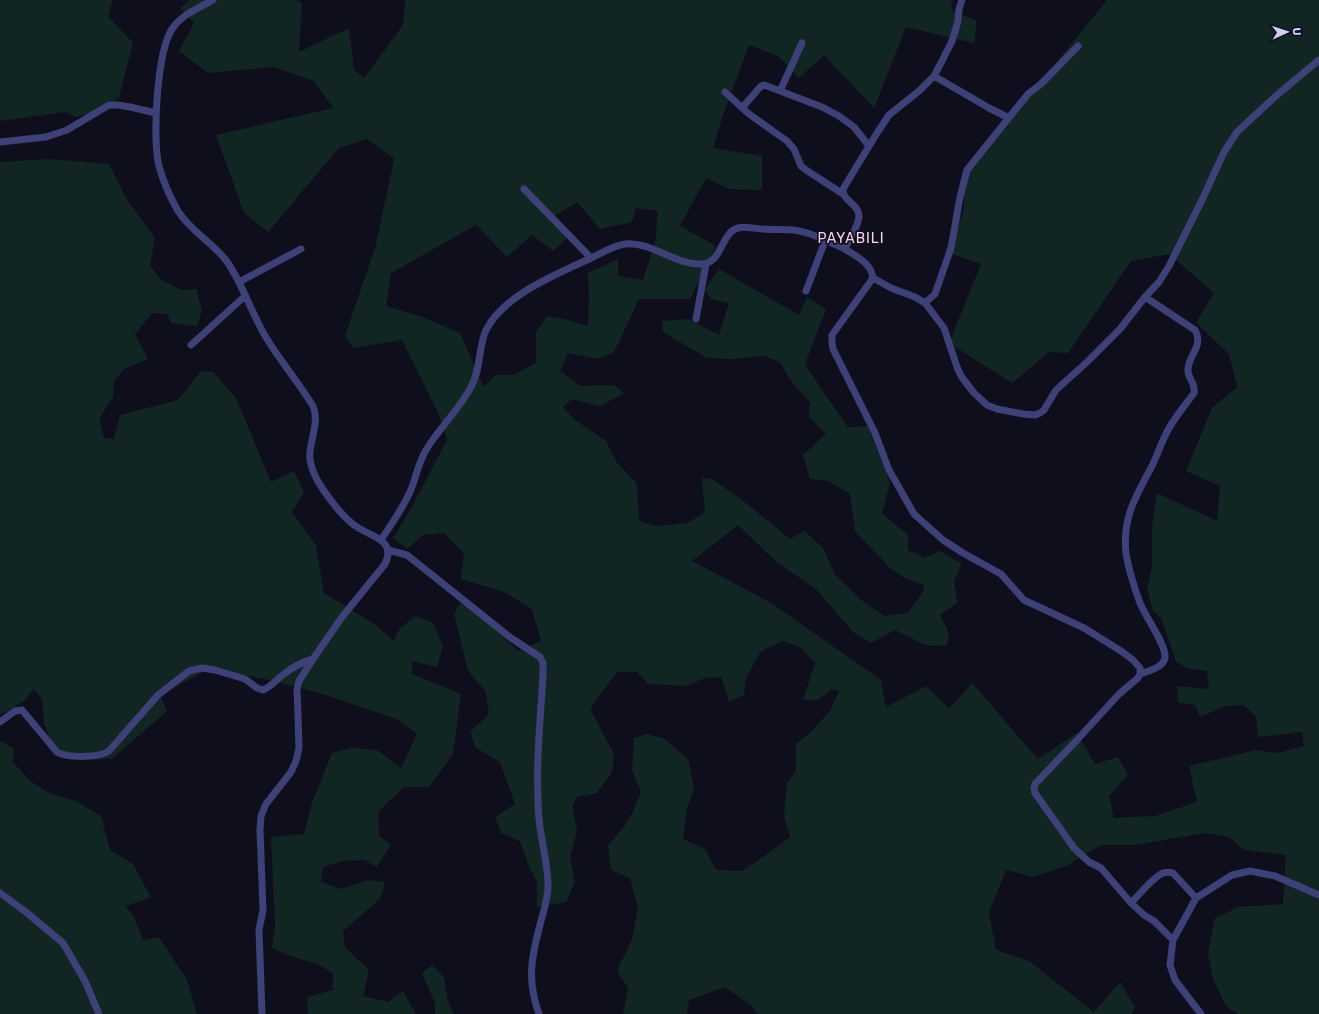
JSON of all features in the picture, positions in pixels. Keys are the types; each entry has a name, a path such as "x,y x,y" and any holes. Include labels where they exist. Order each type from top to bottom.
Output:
{"street":[{"path":"214,0 178,21 168,37 162,63 156,113 156,140 159,167 179,212 227,262 239,282 266,338 313,406 316,418 310,459 316,479 324,491 348,519 362,530 381,540 388,550 388,558 385,564 342,617 297,685 299,748 296,761 291,772 266,804 261,816 260,830 263,910 259,930 262,1014"},
{"path":"843,194 843,189 889,115 919,91 934,76 952,41 958,21 958,9 962,0"},
{"path":"780,91 802,43"},
{"path":"925,303 935,294 951,248 965,173 1028,94 1041,84 1078,46"},
{"path":"873,278 891,288 915,297 925,303 944,328 957,367 964,380 987,404 997,409 1023,414 1035,415 1040,413 1044,410 1056,390 1120,329 1159,282 1202,200 1218,164 1231,140 1243,126 1319,60"},
{"path":"934,76 1009,118"},
{"path":"742,108 760,87 767,86 822,107 839,116 854,128 869,146"},
{"path":"725,92 749,114 788,141 801,166 843,194 858,211 858,220 845,249"},
{"path":"0,142 46,137 67,130 109,105 130,106 156,113"},
{"path":"524,189 591,258"},
{"path":"381,540 408,496 419,463 426,450 470,389 475,378 483,339 487,329 504,307 530,288 553,275 619,245 633,244 644,246 682,260 697,264 706,264 713,260 717,255 731,232 741,227 792,230 845,249 869,266 872,271 873,278 832,335 833,349 874,433 889,470 914,514 943,540 1001,574 1024,600 1084,628 1121,651 1140,668 1138,678 1119,694 1047,770 1035,784 1034,788 1037,797 1074,848 1089,862 1101,868 1131,903 1144,916 1154,921 1173,940"},
{"path":"806,291 825,241"},
{"path":"239,282 301,249"},
{"path":"696,319 706,264"},
{"path":"191,345 245,296"},
{"path":"1140,674 1162,664 1165,658 1164,651 1157,634 1144,611 1135,587 1127,554 1126,538 1128,521 1135,497 1153,464 1168,429 1194,393 1194,384 1188,374 1188,369 1198,342 1198,336 1195,330 1145,297"},
{"path":"388,550 407,555 478,610 511,638 540,657 543,663 537,759 540,819 548,886 545,906 534,951 531,976 536,1006 539,1014"},
{"path":"0,722 15,711 22,710 53,748 60,754 76,756 105,754 158,695 189,671 202,668 215,670 245,679 257,688 263,690 267,689 283,674 296,665 313,659"},
{"path":"1201,1014 1175,980 1170,965 1173,940 1196,898 1232,875 1250,870 1275,876 1319,895"},
{"path":"1131,903 1154,879 1168,872 1173,873 1196,898"},
{"path":"0,893 26,912 63,943 85,981 98,1014"}],"green space":[{"path":"0,0 113,0 108,16 133,43 119,98 97,111 76,117 65,112 0,121"},
{"path":"190,0 295,0 302,3 299,52 349,28 354,70 364,78 403,25 405,0 951,0 953,11 977,21 974,43 906,27 874,108 824,55 799,78 778,56 749,45 722,118 713,148 762,156 762,190 729,189 706,178 680,226 716,246 690,299 639,299 614,352 597,359 568,353 560,371 580,386 614,385 624,393 600,406 572,399 563,407 575,420 606,441 617,463 637,484 639,521 656,526 688,523 705,512 702,478 712,479 746,503 790,539 804,531 823,548 836,576 860,599 884,616 908,613 923,592 924,585 905,578 890,568 855,531 850,494 828,481 810,479 803,455 826,434 809,417 810,402 793,384 780,362 764,356 734,359 707,358 663,332 662,321 688,319 719,335 729,303 711,299 705,289 719,269 799,315 807,297 826,309 805,364 848,427 868,426 890,483 882,513 908,535 908,550 925,558 940,551 962,564 954,581 957,603 940,615 949,633 947,646 925,645 895,630 871,643 853,632 817,590 777,562 738,525 692,561 771,603 881,680 886,707 926,686 949,709 972,683 1038,759 1077,733 1095,764 1118,757 1128,775 1109,796 1114,818 1155,816 1197,802 1189,766 1256,750 1278,753 1304,746 1302,732 1258,737 1256,716 1243,705 1226,706 1200,717 1195,705 1178,702 1177,686 1209,689 1207,671 1186,668 1176,661 1161,618 1153,611 1147,589 1152,568 1152,527 1157,493 1217,521 1220,486 1186,471 1212,408 1237,387 1229,354 1196,323 1214,293 1169,254 1131,261 1068,353 1049,352 1012,383 949,343 981,264 948,253 964,209 964,176 1107,0 1319,0 1319,1014 1238,1014 1226,1006 1213,979 1208,954 1215,918 1239,907 1283,904 1286,855 1244,850 1229,837 1205,833 1135,845 1101,845 1066,866 1033,877 1006,870 989,912 996,950 1029,961 1094,1012 1120,982 1135,1007 1131,1014 758,1014 752,1006 725,987 689,1000 687,1014 623,1014 628,988 617,971 632,939 638,908 630,878 611,870 608,845 624,827 632,814 641,792 632,770 634,738 647,734 665,739 688,759 694,788 687,809 683,839 705,849 716,870 742,871 790,837 784,816 787,783 796,771 796,744 811,732 830,711 839,691 831,689 818,700 803,700 815,663 800,647 783,641 761,651 746,678 744,695 729,701 721,677 705,678 686,686 648,684 637,672 617,672 590,709 614,754 612,772 597,793 577,797 572,806 577,831 570,857 575,882 566,902 537,907 537,882 528,864 520,841 501,833 495,817 515,804 500,762 476,748 470,732 489,714 486,692 468,671 454,614 460,603 476,611 518,651 541,641 532,609 504,592 461,579 464,553 444,533 423,535 407,549 393,538 409,512 447,440 439,415 402,340 353,348 345,336 376,245 394,159 367,139 339,148 268,232 244,213 216,135 333,108 314,81 274,67 208,73 179,51 194,23 180,8","holes":["577,202 600,229 632,222 636,208 658,211 655,243 643,280 618,276 618,259 588,273 588,326 547,316 536,332 536,363 513,375 495,375 484,387 460,333 422,317 386,306 391,273 476,225 507,257 532,235 553,251 568,237 552,218"]},
{"path":"48,159 109,164 126,198 155,238 150,265 160,279 181,290 196,289 202,310 197,326 171,323 167,314 152,313 135,334 148,359 124,369 114,381 113,397 99,419 104,438 114,439 120,415 178,400 201,371 213,372 236,398 271,482 294,471 304,492 292,512 316,545 324,593 374,624 394,641 400,628 416,616 433,623 443,646 437,667 412,661 412,674 461,694 453,754 429,787 404,787 378,812 379,836 391,845 377,867 364,860 342,861 323,867 321,882 341,889 368,880 385,882 380,899 343,931 345,947 369,970 363,996 388,1002 403,991 416,1014 308,1014 307,997 333,990 333,973 317,964 290,956 272,948 275,925 271,837 304,834 312,803 332,753 352,748 377,750 401,768 417,734 396,719 326,695 265,679 220,670 206,670 160,696 167,711 112,759 85,760 66,758 57,754 44,724 42,699 34,689 24,701 0,714 0,162"},
{"path":"0,741 14,748 13,762 30,781 51,794 76,801 101,816 110,850 133,864 151,898 125,906 133,915 143,940 159,937 187,980 197,1014 0,1014"},
{"path":"432,965 444,977 448,1001 454,1014 435,1014 435,1003 422,973"}],"district":[{"name":"PAYABILI","path":"851,238"}]}
